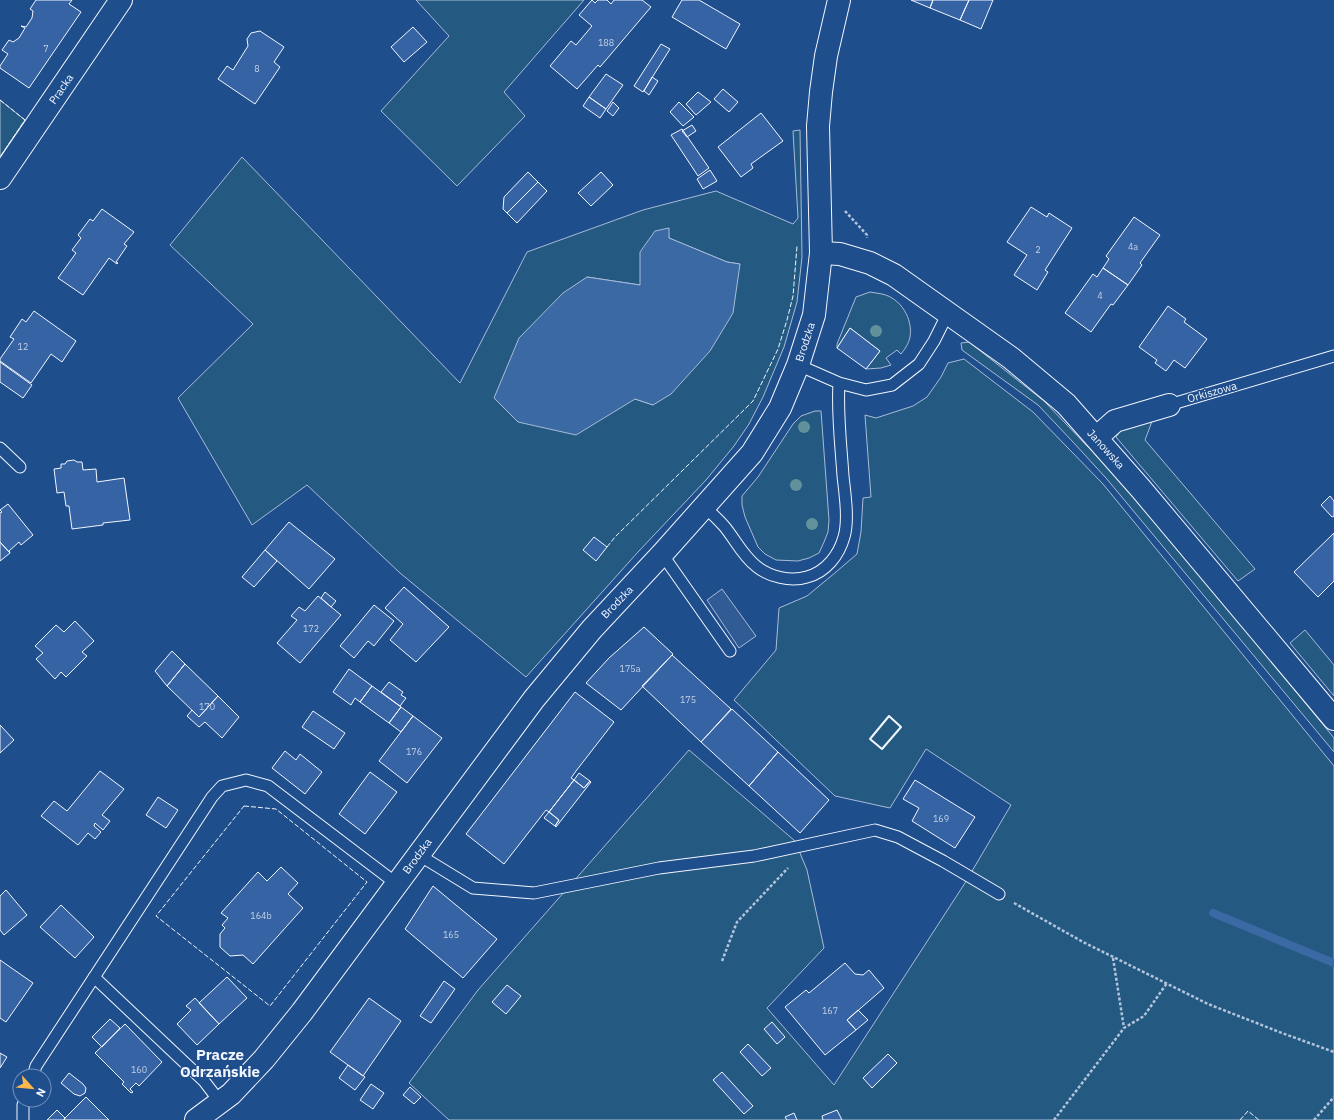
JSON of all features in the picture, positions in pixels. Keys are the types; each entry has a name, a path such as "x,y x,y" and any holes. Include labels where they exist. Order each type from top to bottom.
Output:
{"street":[{"name":"Pracka","path":"0,178 121,0"},
{"name":"Brodzka","path":"196,1120 231,1094 264,1059 302,1012 534,699 592,629 705,507 752,453 780,408 798,365 814,315 820,253 818,126 826,56 839,0"},
{"name":"Janowska","path":"820,253 840,254 870,263 894,274 1010,358 1066,404 1141,489 1334,719"},
{"name":"Orkiszowa","path":"1096,438 1115,421 1169,404"}],"lane":[{"path":"798,365 839,383 866,390 892,385 919,364 934,341 948,312"},
{"name":"Orkiszowa","path":"1169,404 1334,356"},
{"path":"705,507 725,527 742,553 757,567 776,577 797,580 812,576 828,566 837,553 844,536 846,508 838,405 839,383"},
{"path":"0,448 20,467"},
{"path":"662,554 730,651"},
{"path":"35,1068 212,797 222,786 246,780 268,786 397,884"},
{"path":"419,855 473,888 534,893 659,868 754,856 875,830 898,837 943,861 999,894"},
{"path":"94,977 204,1080 220,1102"},
{"path":"23,1108 23,1120"}],"path":[{"path":"722,961 737,922 788,868"},
{"path":"999,894 1113,958 1208,1004 1334,1052"},
{"path":"1113,958 1124,1028"},
{"path":"1054,1120 1124,1028 1144,1016 1167,983"},
{"path":"1314,1120 1334,1097"}],"shaded area":[{"path":"416,0 584,0 504,92 525,116 457,186 381,111 449,36"},
{"path":"0,100 25,120 0,157"},
{"path":"800,130 802,257 797,302 784,347 763,397 749,424 734,446 706,480 638,552 526,677 400,573 307,485 252,525 178,398 253,324 170,245 242,157 460,383 527,252 643,210 716,191 793,224 798,218 793,131","holes":["668,228 669,238 727,262 740,264 653,405 635,399 587,277 640,285"]},
{"path":"669,228 669,238 727,262 740,264 733,313 710,351 671,394 653,405 635,399 576,435 518,422 494,398 519,338 563,293 587,277 640,285 640,252 655,231"},
{"path":"870,292 889,296 900,305 910,323 910,337 901,354 897,350 886,358 891,365 881,368 866,369 880,351 850,328 837,348 837,344 856,297"},
{"path":"969,342 1044,401 1113,473 1334,738 1334,752 1106,478 1038,405 962,350 961,343"},
{"path":"964,359 1033,412 1103,484 1334,766 1334,1120 449,1120 409,1083 478,990 689,750 795,841 807,870 824,948 767,1008 834,1085 965,883 1011,805 926,749 890,808 835,796 734,700 776,650 779,608 807,596 857,554 861,532 863,498 871,497 865,415 876,418 913,406 927,397 941,377 948,363"},
{"path":"815,411 821,411 829,520 828,532 819,553 798,561 776,560 765,554 758,547 745,517 742,505 742,496 758,477 793,424 801,416"},
{"path":"1154,416 1145,440 1255,569 1238,581 1116,437 1126,423"},
{"path":"722,589 756,636 739,648 707,600"},
{"path":"1305,630 1334,665 1334,696 1290,643"}],"building":[{"path":"36,0 72,0 69,4 81,12 29,88 0,68 0,66 8,54 2,50 9,40 13,42 19,38 25,28 21,26 26,27 32,18 33,11 30,9"},
{"path":"592,0 595,3 598,0 607,0 611,4 614,0 642,0 651,7 600,67 598,65 577,89 550,66 571,41 576,45 592,26 579,15"},
{"path":"682,0 699,0 740,24 726,49 672,17"},
{"path":"911,0 933,0 930,8"},
{"path":"933,0 969,0 960,20 930,8"},
{"path":"969,0 993,0 981,29 960,20"},
{"path":"413,27 427,42 404,62 391,47"},
{"path":"260,31 284,47 274,62 280,67 255,104 218,79 227,66 233,70 248,46 247,39 251,33"},
{"path":"661,44 670,49 643,92 634,86"},
{"path":"606,74 623,85 606,109 589,97"},
{"path":"652,77 658,81 649,95 644,91"},
{"path":"723,89 738,102 729,112 714,99"},
{"path":"698,92 711,102 696,115 686,104"},
{"path":"589,97 606,109 600,118 583,106"},
{"path":"613,102 619,108 613,116 607,111"},
{"path":"679,102 694,117 683,126 670,112"},
{"path":"761,113 783,141 751,164 753,168 741,177 718,147"},
{"path":"692,125 696,131 687,137 682,131"},
{"path":"682,129 709,168 698,176 671,135"},
{"path":"710,170 717,181 703,189 697,179"},
{"path":"528,172 538,182 507,213 503,209 504,197"},
{"path":"601,172 613,185 591,206 578,193"},
{"path":"538,182 547,191 517,223 507,213"},
{"path":"1031,207 1047,217 1049,213 1072,228 1045,270 1048,272 1037,290 1014,275 1027,255 1007,242"},
{"path":"102,209 134,232 124,244 127,246 116,262 118,263 117,264 109,258 83,295 58,278 76,253 72,250 81,238 78,235 90,219 93,221"},
{"path":"1134,217 1160,235 1140,263 1142,265 1128,285 1103,268 1109,259 1106,256"},
{"path":"1103,268 1128,285 1113,305 1111,304 1091,332 1065,313 1093,274 1097,277"},
{"path":"1168,306 1186,319 1184,322 1207,339 1185,368 1174,360 1166,371 1155,363 1157,360 1139,347"},
{"path":"34,311 76,341 62,362 51,354 31,383 0,361 0,359 14,339 10,337 22,319 26,322"},
{"path":"850,328 880,351 866,369 837,348"},
{"path":"0,362 32,385 23,398 0,382"},
{"path":"74,460 77,462 82,462 83,470 96,469 97,482 124,478 130,520 72,529 69,506 66,506 64,492 57,493 54,469 61,468 61,464 65,464 67,461"},
{"path":"1330,496 1334,501 1334,516 1332,517 1321,505"},
{"path":"8,504 33,535 21,545 19,542 9,551 10,553 0,542 0,513 2,512 0,510"},
{"path":"289,522 335,559 309,589 265,550"},
{"path":"1334,533 1334,581 1318,597 1294,572"},
{"path":"594,537 607,547 596,561 583,550"},
{"path":"0,542 10,553 0,561"},
{"path":"265,550 277,561 254,587 242,577"},
{"path":"404,587 449,627 416,662 390,640 403,624 385,608"},
{"path":"325,592 336,601 331,607 321,598"},
{"path":"318,596 341,615 300,663 277,643 297,620 291,616 299,607 305,611"},
{"path":"374,605 394,621 374,646 368,641 354,658 340,646"},
{"path":"75,621 94,641 82,652 87,656 66,677 61,672 55,679 36,659 43,653 35,646 56,625 64,632"},
{"path":"644,627 673,654 621,710 586,683 609,658"},
{"path":"172,651 185,664 167,686 155,671"},
{"path":"672,655 731,709 701,742 642,686"},
{"path":"185,664 218,696 199,717 167,686"},
{"path":"349,669 372,686 360,702 355,698 351,705 333,692"},
{"path":"389,682 403,692 401,695 406,698 400,706 381,692"},
{"path":"372,686 401,707 389,723 360,702"},
{"path":"575,692 614,722 571,778 574,780 549,812 546,810 504,864 466,834"},
{"path":"218,696 239,717 222,738 205,722 199,727 187,716 192,710 199,717"},
{"path":"401,707 413,716 401,732 389,723"},
{"path":"732,709 778,752 749,786 701,742"},
{"path":"313,711 345,733 334,749 302,727"},
{"path":"413,716 442,738 407,783 379,761"},
{"path":"0,725 14,740 0,753"},
{"path":"285,751 296,760 300,754 322,772 305,794 272,768"},
{"path":"778,752 829,800 800,833 749,786"},
{"path":"100,771 124,789 102,815 110,821 103,830 95,823 94,826 101,832 95,839 88,833 78,845 41,816 54,801 67,811"},
{"path":"370,772 397,792 365,834 339,814"},
{"path":"579,773 590,781 584,788 574,780"},
{"path":"574,780 584,788 590,781 591,782 556,827 555,826 559,820 549,812"},
{"path":"915,780 975,817 955,848 912,821 919,808 903,799"},
{"path":"158,797 178,810 166,828 146,815"},
{"path":"549,812 559,820 555,826 544,818"},
{"path":"281,867 298,883 288,894 303,908 253,964 243,955 230,956 220,947 220,934 225,928 222,925 228,918 221,913 258,872 267,881"},
{"path":"433,886 497,939 463,978 405,929"},
{"path":"6,890 27,915 4,935 0,930 0,896"},
{"path":"61,905 94,937 75,958 40,927"},
{"path":"0,960 33,983 6,1022 0,1018"},
{"path":"845,963 855,974 863,975 869,970 884,988 847,1020 856,1030 825,1055 785,1007 806,990 809,993"},
{"path":"227,977 247,998 219,1024 199,1003"},
{"path":"444,981 455,989 431,1023 420,1016"},
{"path":"507,985 521,996 506,1014 492,1002"},
{"path":"195,998 219,1024 197,1045 177,1024 191,1010 186,1006"},
{"path":"369,998 401,1021 363,1076 330,1052"},
{"path":"858,1010 868,1020 856,1030 847,1020"},
{"path":"110,1019 120,1028 102,1047 92,1037"},
{"path":"772,1022 785,1037 777,1044 764,1029"},
{"path":"125,1024 162,1062 139,1086 136,1083 130,1089 133,1092 131,1093 122,1084 124,1082 95,1053"},
{"path":"748,1044 771,1068 762,1076 740,1052"},
{"path":"0,1053 7,1057 0,1068"},
{"path":"888,1054 897,1063 872,1088 863,1078"},
{"path":"348,1065 365,1077 355,1090 339,1078"},
{"path":"722,1072 753,1106 744,1114 713,1080"},
{"path":"69,1073 83,1084 86,1088 85,1093 80,1096 74,1094 61,1083"},
{"path":"371,1084 384,1093 373,1109 360,1100"},
{"path":"410,1087 421,1097 414,1104 403,1095"},
{"path":"86,1097 109,1120 64,1120"},
{"path":"57,1110 65,1118 64,1120 47,1120"},
{"path":"837,1110 842,1120 823,1120 822,1116"},
{"path":"794,1113 797,1120 787,1120 785,1117"}],"waterway":[{"path":"1213,913 1334,963"}],"fence":[{"path":"0,100 25,120 0,157"},
{"path":"607,547 615,537 753,401 778,349 787,320 793,296 797,246"},
{"path":"244,806 276,809 367,882 270,1006 156,916 244,806"},
{"path":"1240,1120 1248,1111 1259,1120"}],"wall":[{"path":"889,716 901,727 882,749 870,739 889,716"}],"district":[{"name":"Pracze Odrzańskie","path":"220,1062"}]}
